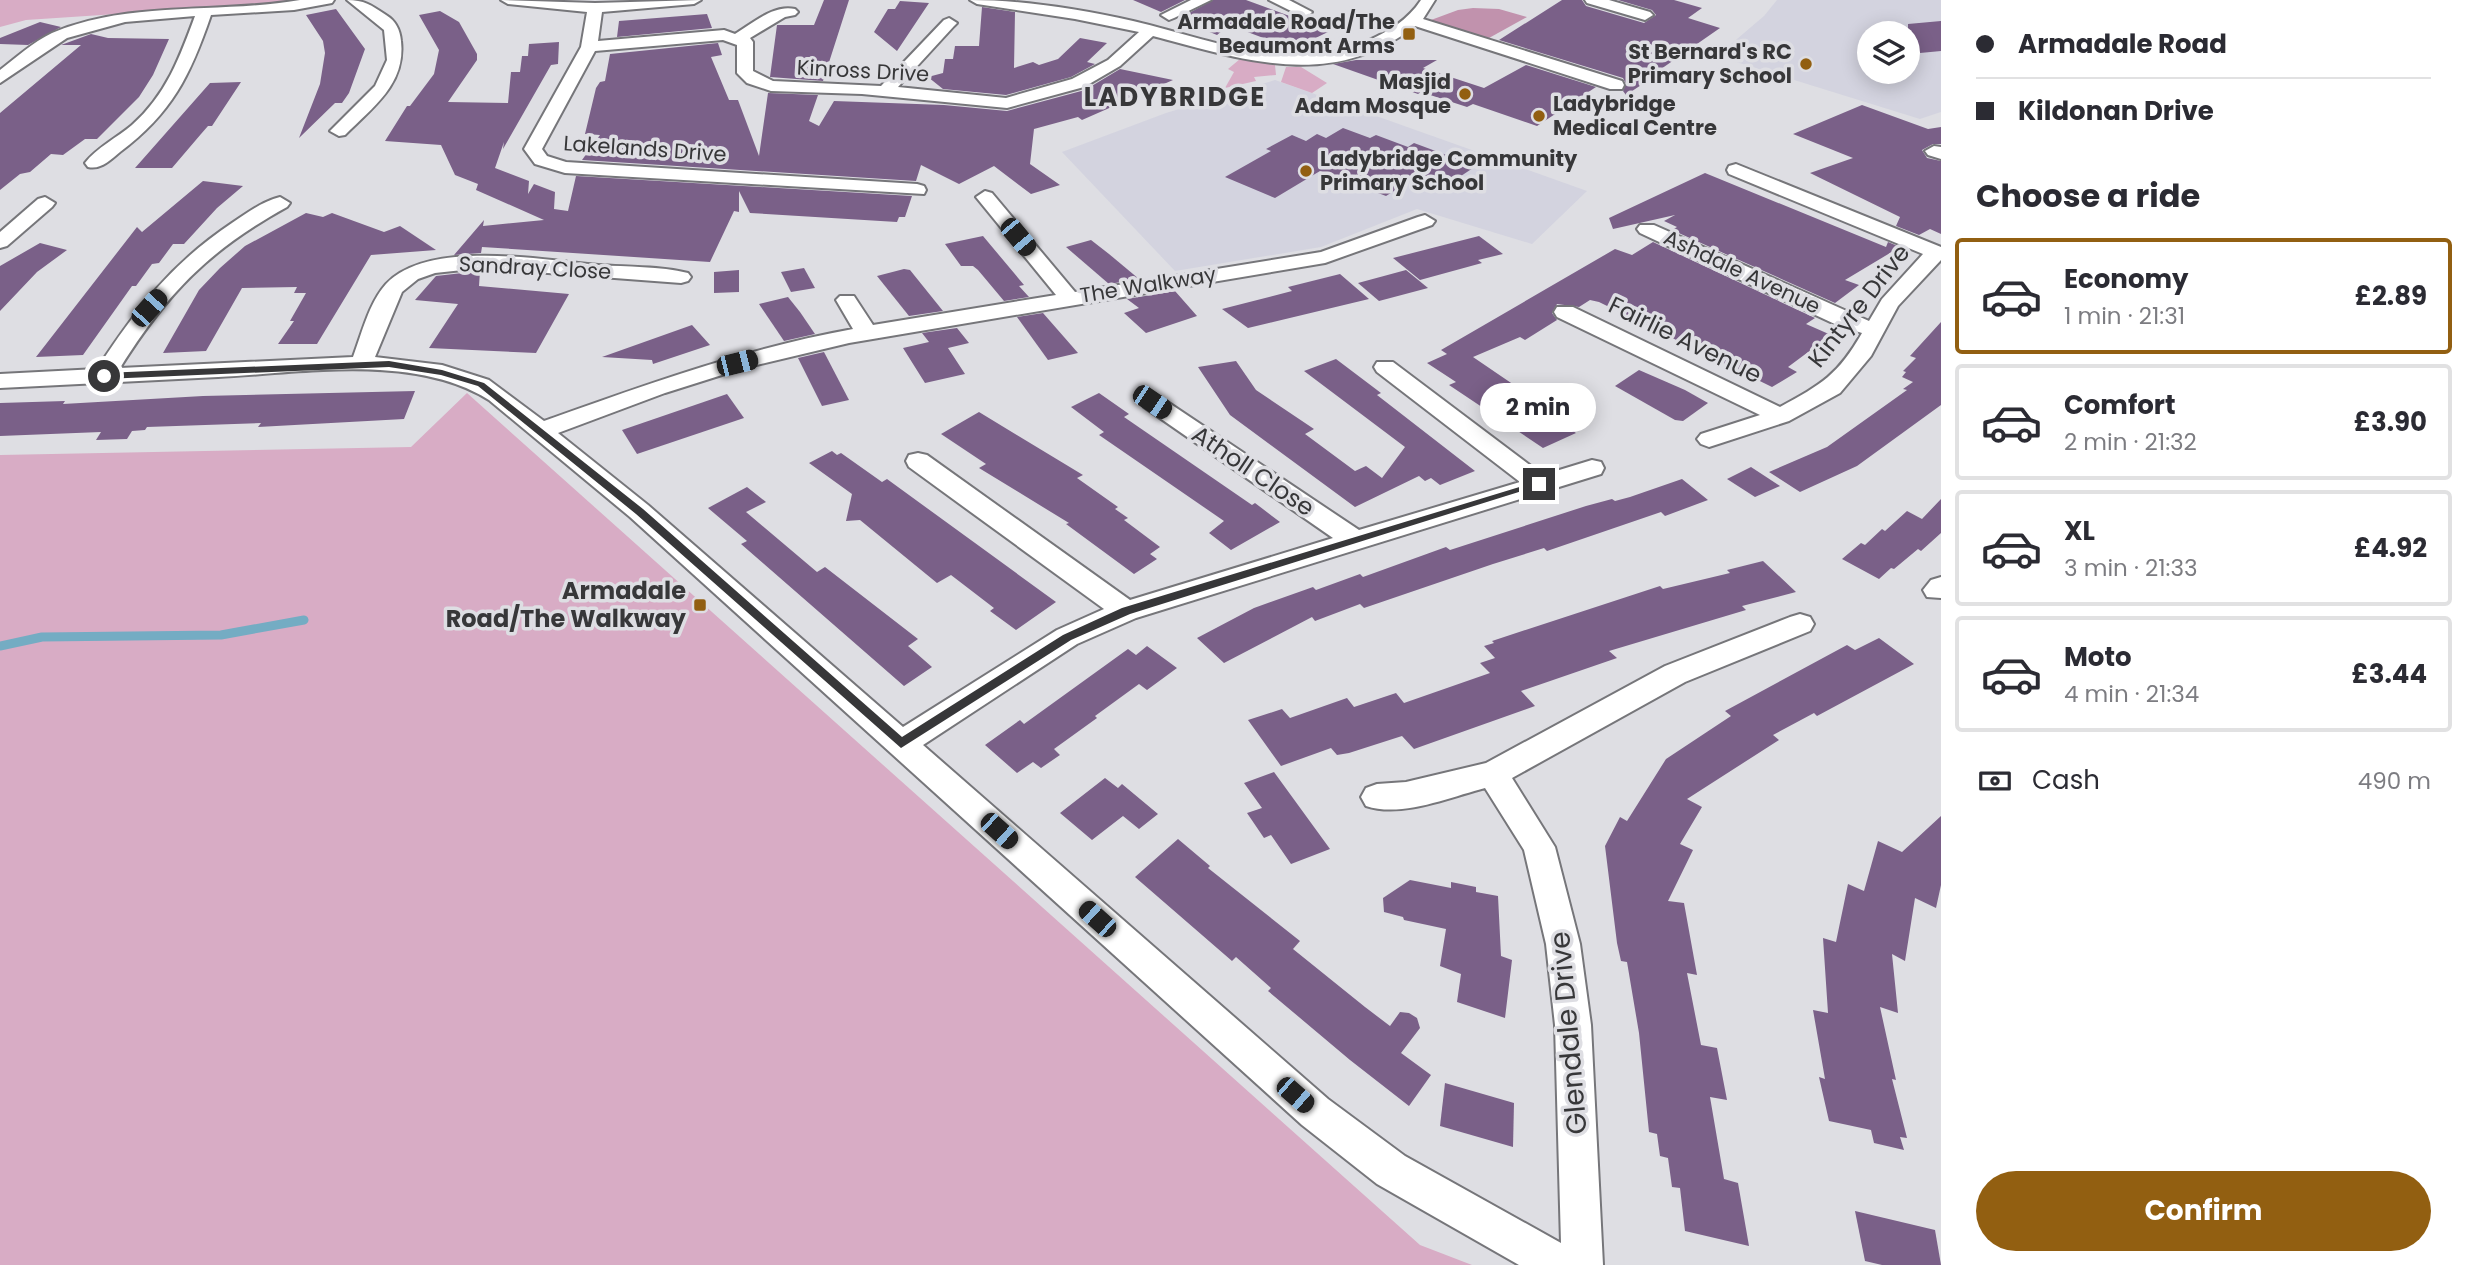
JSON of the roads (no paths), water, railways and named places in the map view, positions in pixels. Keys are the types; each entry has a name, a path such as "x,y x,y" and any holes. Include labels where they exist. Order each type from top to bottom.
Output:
{"street":[{"path":"0,78 49,41 63,34 133,18 274,9 327,0"},
{"path":"339,131 382,88 395,60 392,30 385,21 354,0"},
{"path":"508,0 595,8 694,0"},
{"path":"977,0 996,1 1150,30 1252,58 1310,62 1350,56 1415,21 1428,0"},
{"path":"1169,15 1205,0"},
{"path":"1276,0 1304,12"},
{"path":"1592,0 1645,15"},
{"name":"Lakelands Drive","path":"595,8 589,47 533,149 541,160 551,164 916,190"},
{"path":"589,47 708,35 739,38 781,13 790,12"},
{"path":"94,163 138,129 167,96 178,80 204,13"},
{"path":"1415,21 1616,85"},
{"path":"885,91 949,23"},
{"name":"Kinross Drive","path":"739,38 746,47 745,73 763,84 1014,102 1087,78 1114,63 1150,30"},
{"path":"1736,170 1938,253"},
{"path":"985,197 1068,298"},
{"path":"0,242 45,203"},
{"path":"104,376 149,308 195,260 225,235 280,203"},
{"name":"The Walkway","path":"540,431 657,388 726,367 866,332 1325,257 1425,221"},
{"name":"Ashdale Avenue","path":"1647,229 1847,321 1876,330"},
{"name":"Kintyre Drive","path":"1709,439 1782,416 1832,388 1860,356 1889,303 1938,253"},
{"name":"Sandray Close","path":"362,363 385,302 394,288 411,275 432,267 481,262 681,277"},
{"path":"847,300 866,332"},
{"name":"Fairlie Avenue","path":"1566,312 1782,416"},
{"path":"0,381 362,363 418,368 481,384 639,511 1315,1112 1391,1170 1559,1265"},
{"path":"1385,367 1539,484"},
{"name":"Atholl Close","path":"1152,402 1353,539"},
{"path":"918,460 1126,611"},
{"path":"901,744 1067,638 1126,611 1353,539 1592,468"},
{"path":"1377,797 1406,795 1493,774 1675,674 1800,624"},
{"name":"Glendale Drive","path":"1493,774 1539,847 1563,944 1573,1026 1582,1265"}],"waterway":[{"path":"0,646 42,637 221,635 304,620"}],"place":[{"name":"Armadale Road/The Beaumont Arms","path":"1409,34"},
{"name":"St Bernard's RC Primary School","path":"1806,64"},
{"name":"Masjid Adam Mosque","path":"1465,94"},
{"name":"Ladybridge Medical Centre","path":"1539,116"},
{"name":"Ladybridge Community Primary School","path":"1306,171"},
{"name":"Armadale Road/The Walkway","path":"700,605"}],"district":[{"name":"LADYBRIDGE","path":"1175,97"}]}
